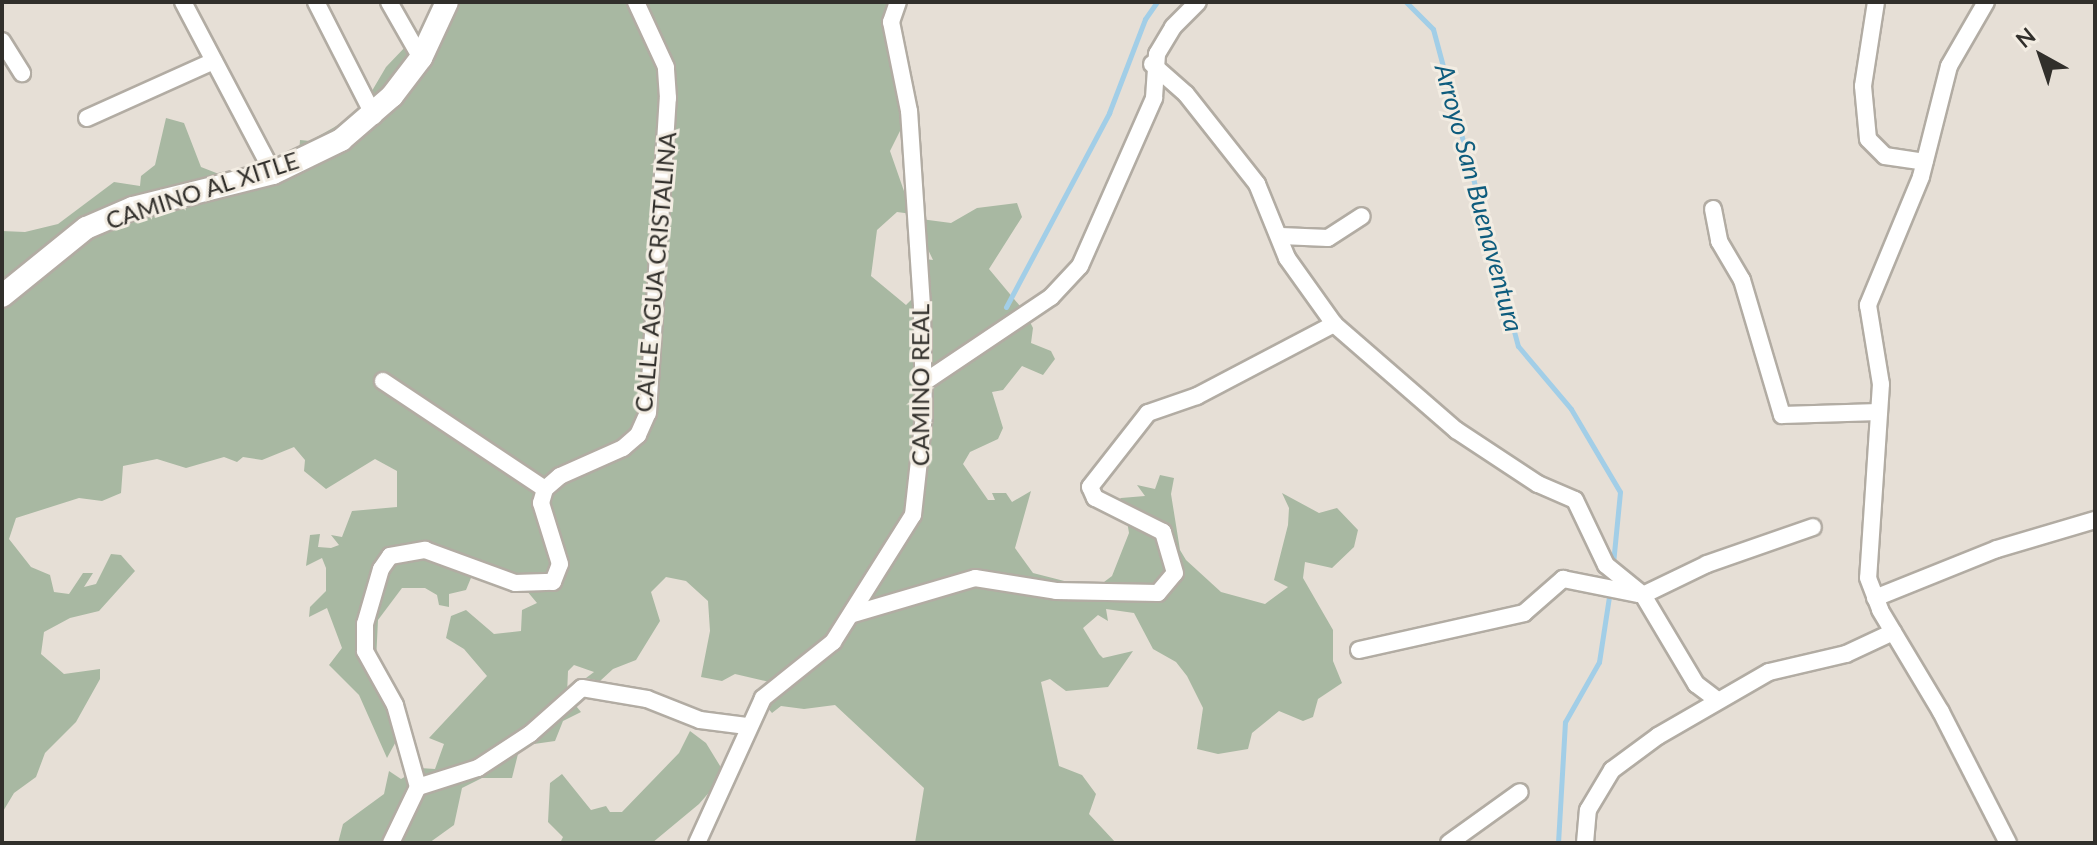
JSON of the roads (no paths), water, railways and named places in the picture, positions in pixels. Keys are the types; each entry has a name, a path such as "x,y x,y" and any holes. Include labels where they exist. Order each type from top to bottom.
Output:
{"street":[{"path":"183,2 273,173"},
{"path":"316,2 374,116"},
{"path":"389,2 421,58"},
{"name":"CAMINO AL XITLE","path":"2,296 86,228 133,208 273,173 341,140 374,116 421,58 447,2"},
{"name":"CALLE AGUA CRISTALINA","path":"545,489 560,476 623,448 638,435 648,413 668,98 666,67 636,2"},
{"name":"CAMINO REAL","path":"697,843 747,726 763,698 833,642 913,515 921,473 923,383 909,111 891,22 898,2"},
{"path":"923,383 1051,297 1080,266 1154,98 1152,64 1173,27 1198,2"},
{"path":"1876,2 1863,86 1868,139 1885,156 1925,162"},
{"path":"1986,2 1949,66 1925,162 1896,246 1868,305 1881,384 1868,542 1868,578 1875,598 2008,843"},
{"path":"2,41 22,73"},
{"path":"87,118 214,61"},
{"path":"1152,64 1186,94 1257,184 1281,236 1287,258 1334,324 1456,430 1538,484 1575,500 1614,578 1643,595 1696,684 1717,700"},
{"path":"1713,209 1719,241 1746,292 1782,415 1879,412"},
{"path":"1281,236 1328,238 1362,216"},
{"path":"853,614 975,578 1056,591 1158,593 1175,573 1163,532 1095,498 1090,487 1148,413 1197,396 1334,324"},
{"path":"383,381 545,489 541,503 560,564 553,582 531,587 425,550 390,556 381,569 365,624 365,651 395,705 418,787 391,843"},
{"path":"1875,598 1997,549 2095,520"},
{"path":"1643,595 1707,564 1813,527"},
{"path":"1359,650 1524,613 1563,579 1599,587 1614,578"},
{"path":"1585,843 1588,810 1612,770 1717,700 1769,672 1846,654 1893,632"},
{"path":"418,787 478,768 530,734 582,688 647,699 700,720 747,726"},
{"path":"1449,843 1520,792"}],"waterway":[{"path":"1006,307 1109,113 1145,19 1157,2"},
{"name":"Arroyo San Buenaventura","path":"1406,2 1433,29 1518,346 1571,409 1620,492 1613,564"},
{"name":"Arroyo San Buenaventura","path":"1558,843 1565,722 1599,662 1610,590"}]}
